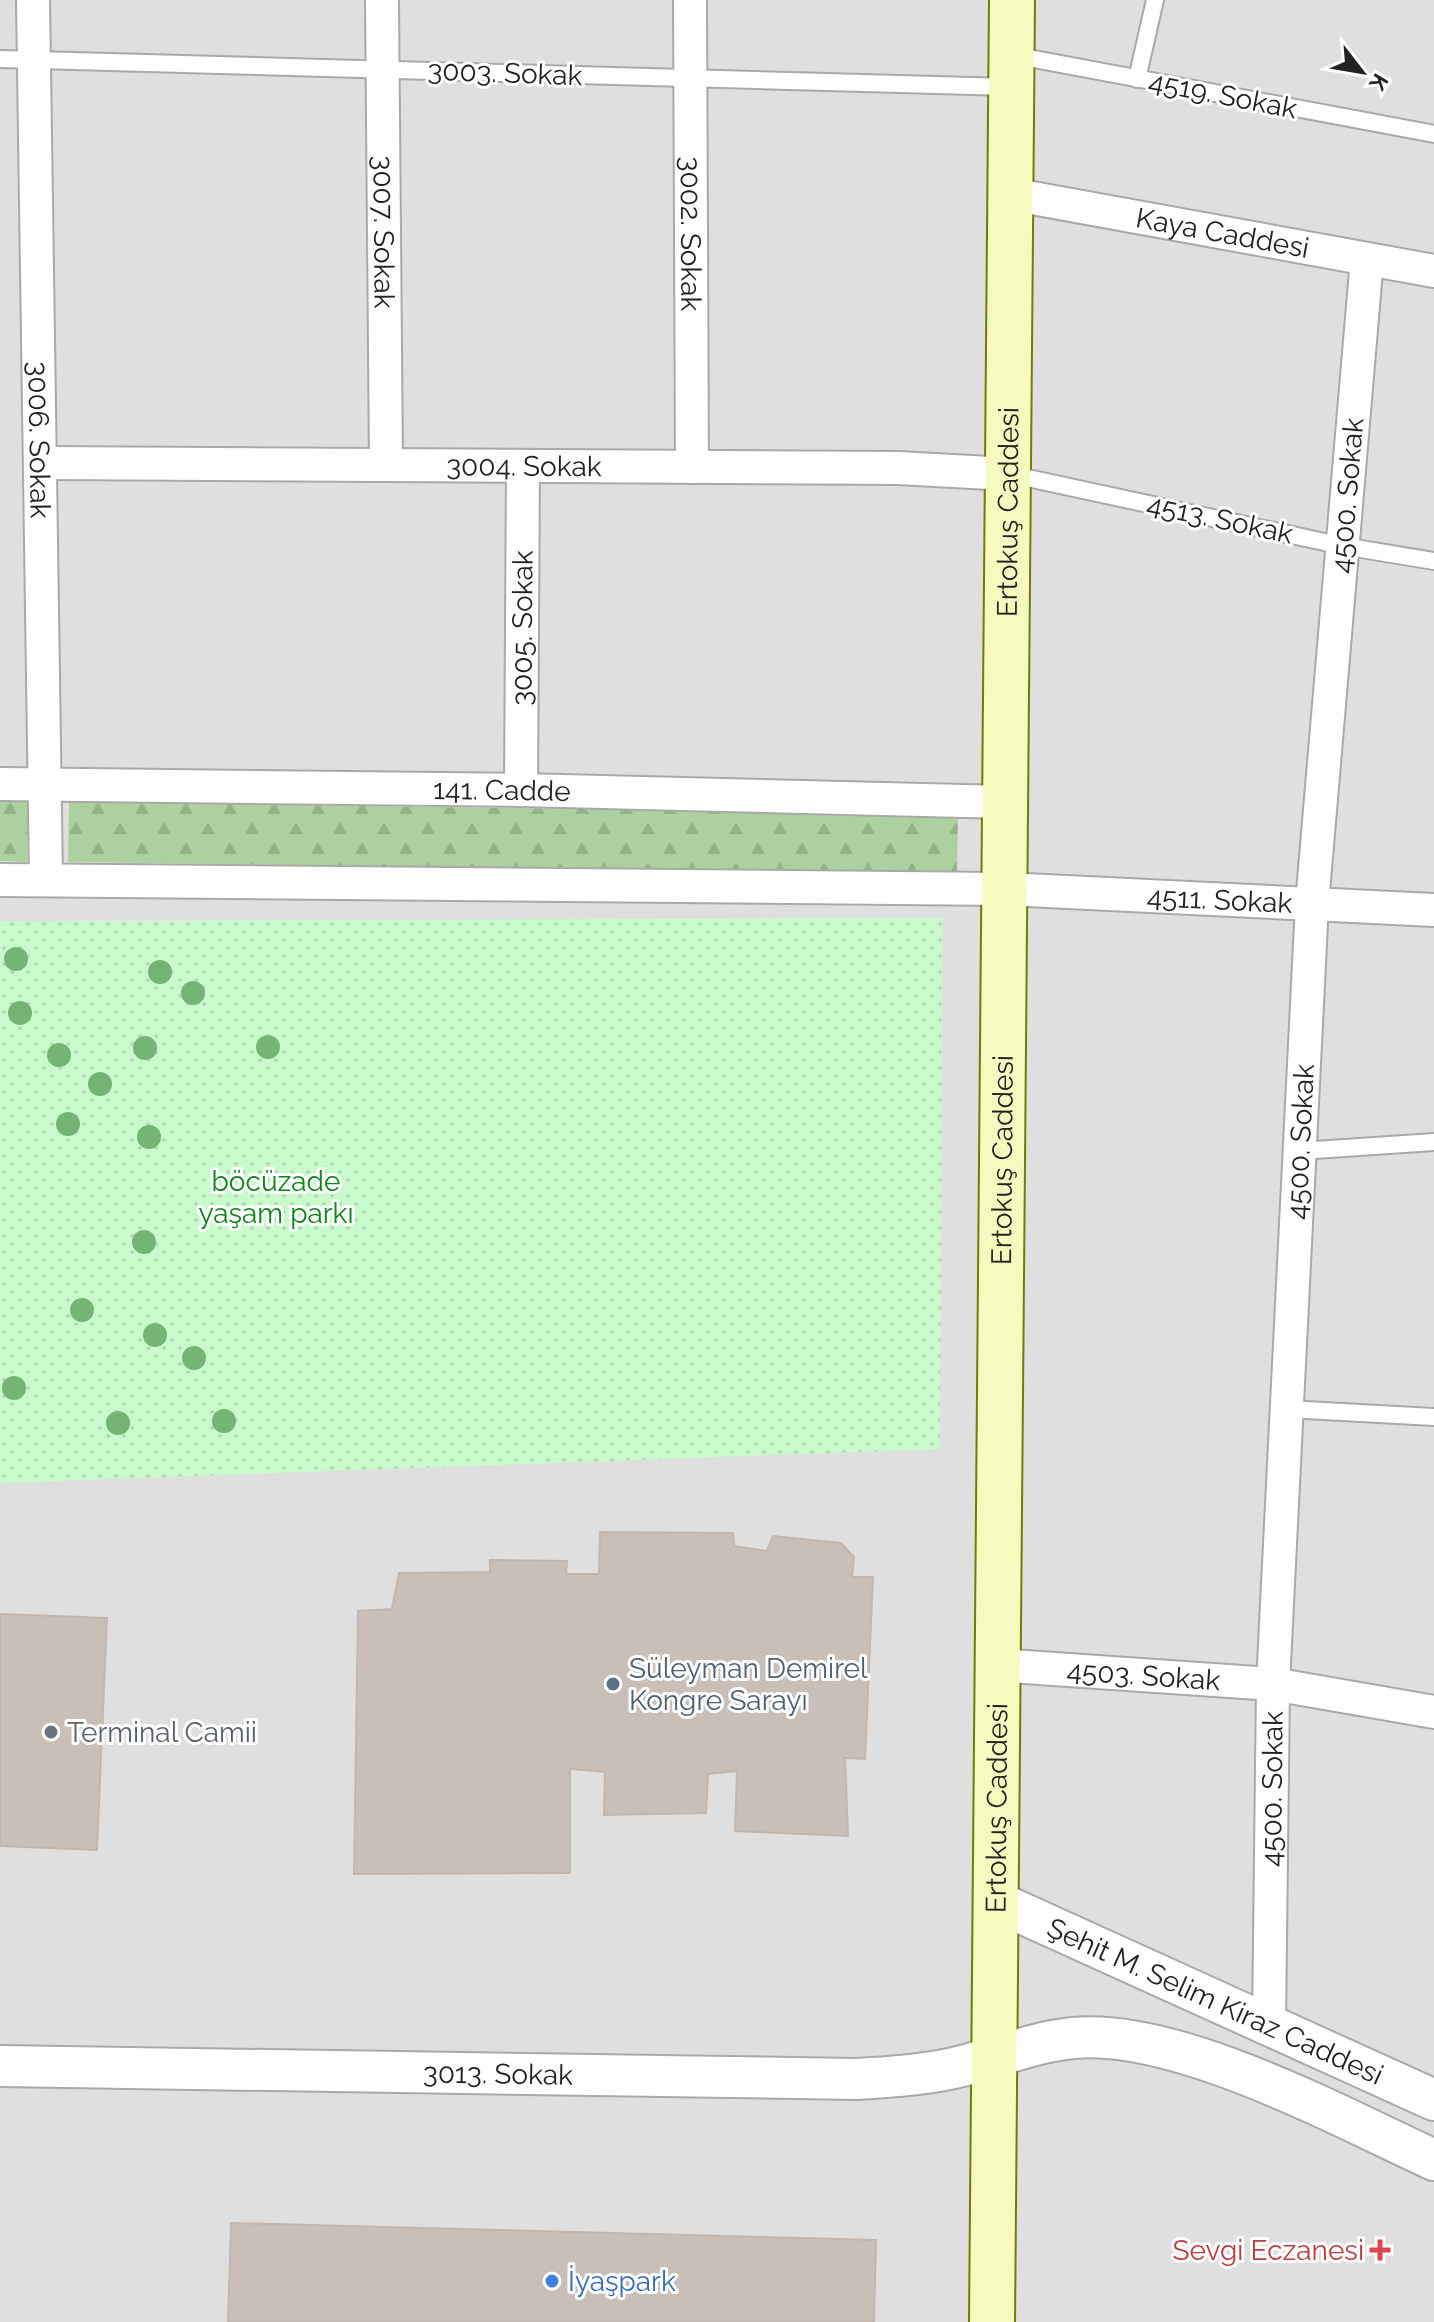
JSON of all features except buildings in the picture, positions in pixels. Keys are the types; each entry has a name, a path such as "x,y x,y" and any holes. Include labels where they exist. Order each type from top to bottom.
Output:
{"main road":[{"name":"Ertokuş Caddesi","path":"992,2322 1012,0"}],"street":[{"name":"3006. Sokak","path":"33,0 46,880"},
{"name":"3007. Sokak","path":"382,0 386,465"},
{"name":"3002. Sokak","path":"690,0 692,467"},
{"name":"Kaya Caddesi","path":"1010,194 1434,271"},
{"name":"4500. Sokak","path":"1269,2025 1273,1684 1312,904 1367,259"},
{"name":"3004. Sokak","path":"40,463 898,468 1008,474"},
{"name":"3005. Sokak","path":"521,790 523,466"},
{"name":"141. Cadde","path":"0,784 521,790 1005,802"},
{"path":"0,880 1004,889"},
{"name":"4511. Sokak","path":"1004,889 1434,910"},
{"name":"4503. Sokak","path":"996,1665 1273,1684 1434,1712"},
{"name":"Şehit M. Selim Kiraz Caddesi","path":"995,1901 1434,2100"},
{"name":"Şehit M. Selim Kiraz Caddesi","path":"994,2058 1071,2038 1101,2037 1138,2042 1194,2057 1265,2083 1434,2160"},
{"name":"3013. Sokak","path":"0,2066 857,2079 915,2075 994,2058"}],"lane":[{"path":"1137,79 1155,0"},
{"name":"3003. Sokak","path":"0,59 690,78 1011,71"},
{"name":"4519. Sokak","path":"1011,71 1137,79 1434,134"},
{"name":"4513. Sokak","path":"1008,474 1343,546 1434,561"},
{"path":"1300,1151 1434,1142"},
{"path":"1287,1409 1434,1417"}],"shaded area":[{"path":"0,0 1434,0 1434,2322 0,2322"}],"green space":[{"path":"0,800 28,801 27,862 0,861"},
{"path":"69,802 958,814 957,874 68,862"},
{"name":"böcüzade yaşam parkı","path":"943,918 940,1449 0,1483 0,921"}],"place":[{"name":"Süleyman Demirel Kongre Sarayı","path":"613,1684"},
{"name":"Terminal Camii","path":"51,1732"},
{"name":"Sevgi Eczanesi","path":"1380,2250"},
{"name":"İyaşpark","path":"552,2281"}]}
